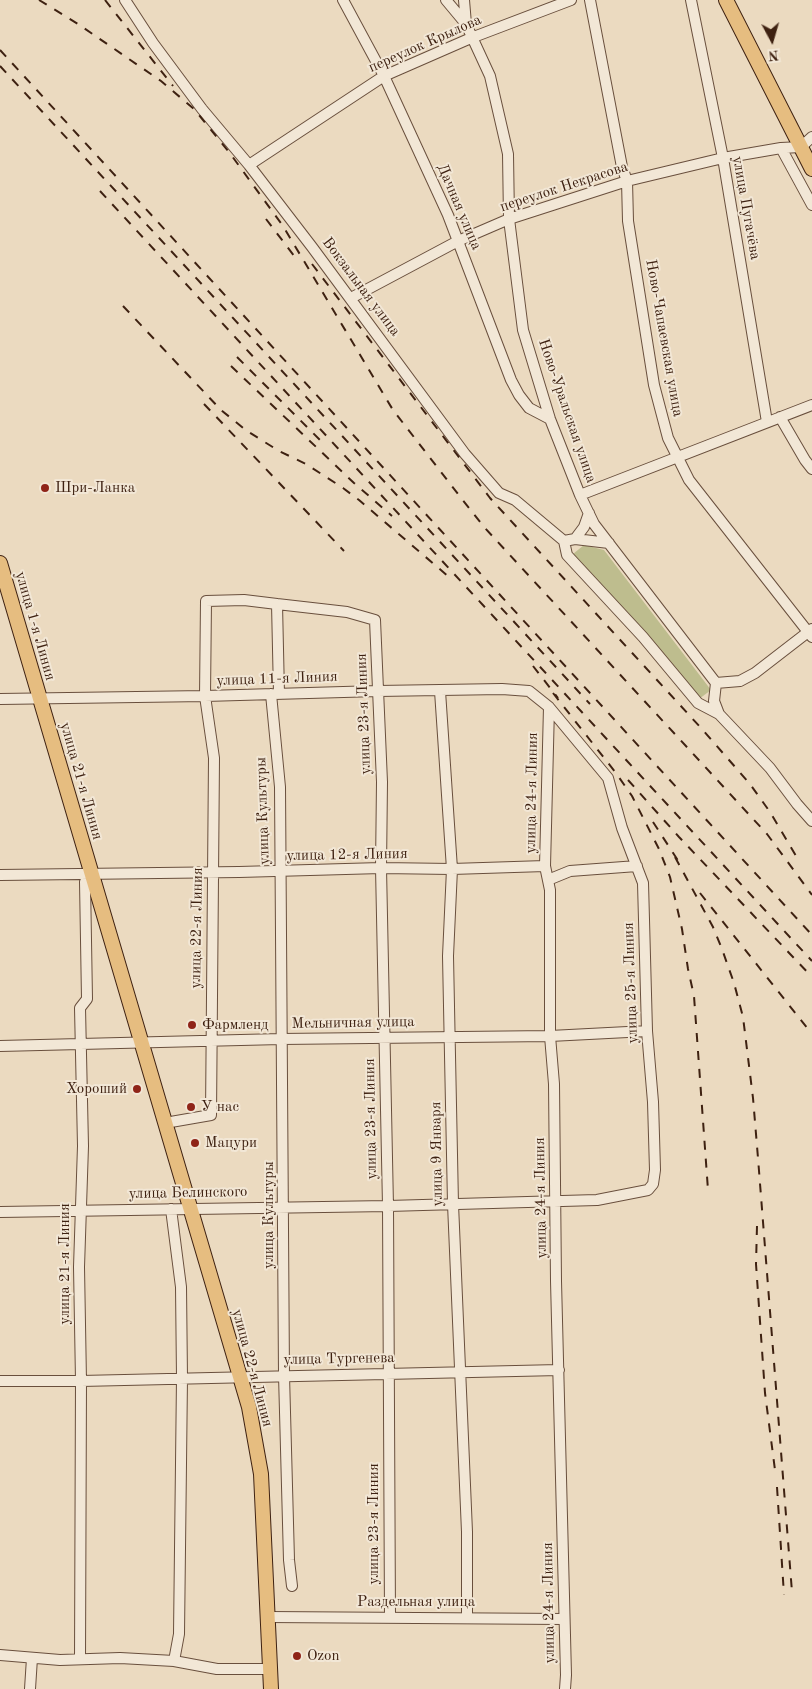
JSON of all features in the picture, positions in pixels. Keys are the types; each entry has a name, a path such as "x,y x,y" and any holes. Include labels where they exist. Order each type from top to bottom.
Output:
{"main road":[{"path":"726,0 812,169"},
{"name":"улица 1-я Линия","path":"0,563 40,699"},
{"name":"улица 21-я Линия","path":"40,699 141,1043"},
{"name":"улица 22-я Линия","path":"141,1043 249,1407 261,1474 271,1689"}],"street":[{"name":"Вокзальная улица","path":"125,0 202,109 249,165 351,298 465,454 499,493 515,500 564,540"},
{"name":"Дачная улица","path":"343,0 384,76 448,216 511,380 529,408 550,419"},
{"path":"446,0 466,24"},
{"name":"Ново-Уральская улица","path":"464,0 466,24 490,76 508,154 509,219 523,330 550,419 580,495 594,524 716,682"},
{"name":"переулок Крылова","path":"249,165 384,76 471,38 572,0"},
{"name":"Ново-Чапаевская улица","path":"590,0 626,181 628,221 654,385 668,438 689,480 811,633"},
{"name":"улица Пугачёва","path":"691,0 722,158 767,422"},
{"path":"801,147 812,137"},
{"name":"переулок Некрасова","path":"351,298 458,241 509,219 626,181 722,158 781,148 801,147"},
{"path":"781,148 812,205"},
{"path":"580,495 812,405"},
{"path":"780,417 812,469"},
{"path":"575,540 584,527 589,512"},
{"path":"609,543 564,540 567,555 642,636 698,703 719,714"},
{"name":"улица 22-я Линия","path":"165,1123 211,1115 214,758 205,696 206,601 244,600 277,604"},
{"name":"улица 23-я Линия","path":"277,604 347,612 375,620 382,782 381,868 390,1372 390,1617"},
{"name":"улица Культуры","path":"277,604 275,694 280,787 284,1375 289,1560 292,1586"},
{"path":"811,633 755,673 740,681 716,682 714,701 719,714 770,768 812,821"},
{"name":"улица 11-я Линия","path":"0,699 502,689 529,691 549,707"},
{"name":"улица 9 Января","path":"440,691 452,869 448,956 453,1204 467,1532 467,1617"},
{"name":"улица 24-я Линия","path":"549,707 545,866 550,890 550,1036 554,1084 565,1689"},
{"name":"улица 25-я Линия","path":"549,707 608,778 622,828 643,883 647,1031 655,1170 653,1184 648,1190 642,1192 597,1200 556,1202"},
{"name":"улица 12-я Линия","path":"0,875 545,866"},
{"path":"548,880 570,871 637,866"},
{"name":"улица 21-я Линия","path":"80,1659 81,1380 79,1267 83,1146 80,1008 87,999 85,882 90,873"},
{"name":"Мельничная улица","path":"0,1046 212,1040 550,1036 647,1031"},
{"name":"улица Белинского","path":"0,1212 556,1202"},
{"path":"171,1209 181,1287 182,1378 179,1634 174,1661"},
{"name":"улица Тургенева","path":"0,1381 559,1370"},
{"name":"Раздельная улица","path":"268,1618 467,1617 564,1619"},
{"path":"0,1655 32,1658 120,1658 174,1661 217,1669 269,1669"},
{"path":"30,1689 32,1658"}],"shaded area":[{"path":"584,545 604,550 711,690 699,699 573,554"}],"railway":[{"path":"39,0 78,24 161,81 194,109 229,152 283,226 393,410 458,494 484,527 767,834 812,895"},
{"path":"105,0 173,86"},
{"path":"0,50 812,935"},
{"path":"0,66 590,704"},
{"path":"100,191 812,961"},
{"path":"266,219 295,257"},
{"path":"312,264 490,498 750,784 770,812 796,856"},
{"path":"123,306 221,410 247,431 279,451 306,464 343,488 449,577"},
{"path":"237,357 322,442"},
{"path":"231,366 354,483 392,516"},
{"path":"204,404 344,551"},
{"path":"533,666 558,698"},
{"path":"553,693 632,796 659,849 670,877 694,996 708,1190"},
{"path":"628,780 679,837 812,977"},
{"path":"653,822 679,862"},
{"path":"675,857 713,927 734,983 743,1017 753,1098 792,1592"},
{"path":"700,893 812,1034"},
{"path":"757,1226 756,1264 765,1393 775,1470"},
{"path":"777,1487 784,1595"}],"place":[{"name":"Шри-Ланка","path":"45,488"},
{"name":"Фармленд","path":"192,1025"},
{"name":"Хороший","path":"137,1089"},
{"name":"У нас","path":"191,1107"},
{"name":"Мацури","path":"195,1143"},
{"name":"Ozon","path":"297,1656"}]}
